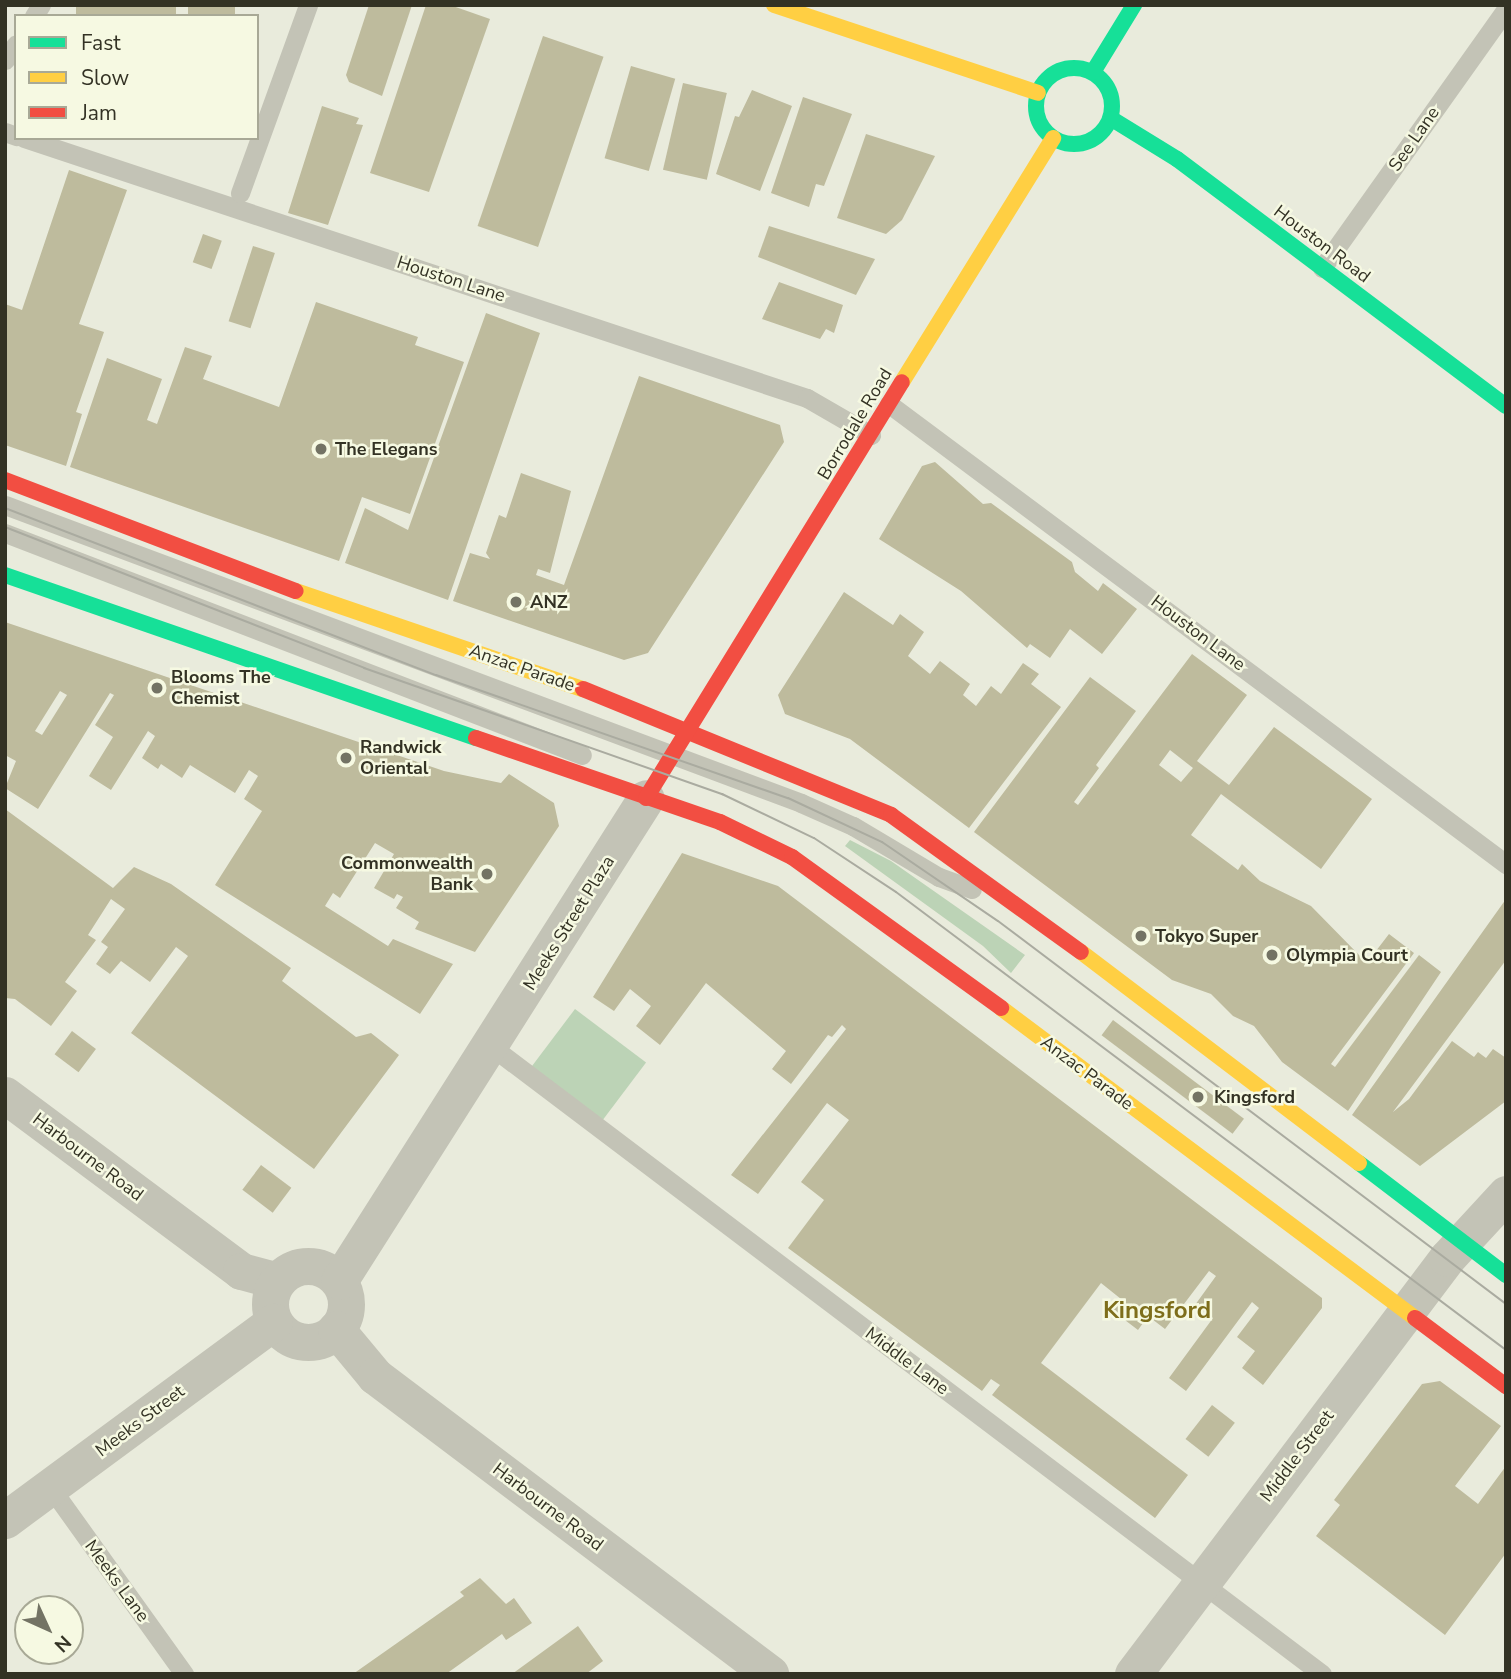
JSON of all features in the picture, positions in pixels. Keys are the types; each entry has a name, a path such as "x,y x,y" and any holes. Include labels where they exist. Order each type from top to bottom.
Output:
{"main road":[{"path":"774,5 1038,93"},
{"path":"1093,72 1134,5"},
{"path":"1064,68 1093,72 1108,88 1112,119 1082,144 1053,138 1037,117 1038,93 1064,68"},
{"name":"Houston Road","path":"1112,119 1177,159 1506,406"},
{"name":"Borrodale Road","path":"646,798 1053,138"},
{"name":"Anzac Parade","path":"5,480 290,589 690,730 891,815 1014,904 1506,1275"},
{"name":"Anzac Parade","path":"5,575 720,822 846,892 1506,1386"}],"street":[{"name":"Meeks Street Plaza","path":"492,1047 646,798"},
{"path":"339,1281 492,1047"},
{"name":"Harbourne Road","path":"5,1095 241,1271 278,1281"},
{"name":"Middle Street","path":"1133,1674 1462,1240 1506,1194"},
{"path":"302,1266 327,1270 339,1281 347,1304 336,1329 319,1340 298,1341 274,1321 271,1299 278,1281 302,1266"},
{"name":"Meeks Street","path":"5,1520 51,1489 274,1321"},
{"name":"Harbourne Road","path":"336,1329 375,1376 770,1674"}],"lane":[{"path":"240,193 308,5"},
{"name":"See Lane","path":"1322,268 1506,9"},
{"name":"Houston Lane","path":"30,140 807,398 871,435"},
{"name":"Houston Lane","path":"889,404 1506,864"},
{"name":"Anzac Parade","path":"5,505 819,811 939,877 1014,904"},
{"name":"Anzac Parade","path":"5,533 609,765 646,798"},
{"name":"Middle Lane","path":"492,1047 1322,1674"},
{"name":"Meeks Lane","path":"51,1489 184,1674"}],"green space":[{"path":"850,840 891,861 1025,955 1011,973 983,946 845,846"},
{"path":"575,1009 646,1063 603,1120 532,1067"}],"building":[{"path":"76,5 176,5 176,14 76,14"},
{"path":"188,5 235,5 235,14 188,14"},
{"path":"369,5 412,5 382,96 349,82 346,75"},
{"path":"426,5 450,5 490,19 429,192 370,173"},
{"path":"543,36 604,57 538,247 478,226"},
{"path":"631,66 675,79 649,171 605,158"},
{"path":"683,83 727,93 707,180 663,170"},
{"path":"752,90 792,106 760,191 716,174 735,116 739,117"},
{"path":"803,97 852,114 824,186 816,184 809,207 771,193"},
{"path":"322,106 359,118 356,124 363,125 328,225 288,213"},
{"path":"866,134 935,156 902,220 886,234 837,218"},
{"path":"69,170 127,190 79,324 104,332 76,412 82,414 66,466 5,445 5,304 22,310"},
{"path":"769,226 875,259 856,295 758,257"},
{"path":"203,234 222,241 212,269 193,262"},
{"path":"253,246 275,253 250,328 229,321"},
{"path":"779,282 843,305 834,333 826,329 820,339 762,319"},
{"path":"316,302 418,337 415,345 464,362 410,514 362,497 339,561 70,467 107,358 162,379 147,420 157,424 185,347 212,356 203,379 279,407"},
{"path":"486,313 540,333 448,600 345,563 365,508 408,530"},
{"path":"639,376 780,425 784,442 648,653 624,660 453,601 470,553 490,559 486,553 499,515 506,518 521,473 571,491 550,573 538,569 536,575 564,585"},
{"path":"935,462 983,504 991,503 1072,562 1075,572 1098,591 1103,583 1137,609 1102,654 1070,629 1050,658 1030,644 1027,648 961,591 879,539 922,466"},
{"path":"844,592 893,625 900,614 924,632 908,656 930,674 940,661 970,684 963,695 976,706 991,686 1001,694 1023,663 1039,674 1031,684 1061,707 969,828 850,739 785,714 778,695"},
{"path":"5,622 444,771 501,783 509,774 554,803 559,826 475,952 415,929 419,922 396,908 403,897 397,894 394,899 374,888 394,854 375,843 340,898 333,893 325,906 388,946 393,939 453,964 420,1014 215,885 262,811 244,799 258,776 249,770 235,793 190,765 182,778 161,764 158,769 142,758 155,736 148,731 111,790 89,776 113,737 95,725 114,695 110,693 38,809 5,788 16,761 5,755","holes":["60,691 67,695 42,735 35,731"]},
{"path":"1192,654 1247,695 1197,761 1229,785 1274,727 1372,799 1321,869 1221,794 1191,835 1238,870 1242,864 1260,881 1311,906 1361,957 1369,960 1389,934 1414,953 1331,1064 1335,1067 1419,955 1441,972 1348,1111 1282,1062 1254,1026 1233,1016 1211,994 1172,980 974,832 1090,677 1136,711 1096,765 1099,768 1074,802 1078,805","holes":["1170,750 1193,768 1181,782 1159,765"]},
{"path":"5,809 113,888 134,867 171,884 291,968 282,981 356,1037 371,1033 399,1055 314,1169 131,1033 188,956 176,947 150,982 121,961 110,974 96,964 108,947 101,942 125,909 111,899 88,935 96,940 65,982 77,991 51,1026 15,999 5,998"},
{"path":"682,853 778,886 1322,1298 1322,1308 1263,1385 1242,1368 1255,1351 1237,1337 1259,1308 1252,1302 1186,1391 1169,1378 1213,1318 1195,1305 1216,1276 1209,1271 1165,1329 1148,1316 1138,1330 1113,1311 1121,1299 1101,1283 1041,1363 1188,1475 1155,1518 992,1395 1000,1385 991,1379 982,1391 788,1248 824,1200 801,1182 849,1120 827,1103 758,1194 731,1175 846,1029 842,1025 832,1037 828,1035 791,1084 772,1069 786,1051 706,983 660,1045 636,1026 651,1006 630,989 614,1011 593,997"},
{"path":"1506,899 1506,960 1393,1112 1409,1099 1452,1041 1474,1057 1478,1052 1486,1058 1493,1049 1506,1058 1506,1101 1420,1166 1352,1115"},
{"path":"1113,1020 1244,1119 1233,1134 1102,1035"},
{"path":"72,1031 96,1049 79,1072 55,1054"},
{"path":"261,1165 291,1188 273,1213 242,1190"},
{"path":"1440,1381 1501,1426 1455,1486 1478,1504 1506,1466 1506,1553 1445,1635 1316,1536 1340,1505 1334,1500 1422,1384"},
{"path":"1212,1405 1235,1423 1208,1457 1186,1439"},
{"path":"480,1578 506,1604 514,1598 532,1623 506,1640 502,1634 446,1674 353,1674 464,1596 460,1592"},
{"path":"578,1626 603,1661 586,1674 512,1674"}],"tram line":[{"path":"5,508 436,675 788,798 882,842 998,921 1506,1304"},
{"path":"5,527 364,668 722,794 814,838 896,892 1506,1350"}],"traffic: fast":[{"path":"1093,72 1134,5"},
{"path":"1074,68 1089,71 1101,79 1109,91 1112,106 1109,121 1101,133 1089,141 1074,144 1059,141 1047,133 1039,121 1036,106 1039,91 1047,79 1059,71 1074,68"},
{"path":"1112,119 1177,159 1506,406"},
{"path":"5,575 476,738"},
{"path":"1359,1163 1506,1275"}],"traffic: slow":[{"path":"774,5 1038,93"},
{"path":"902,382 1053,138"},
{"path":"296,591 583,689"},
{"path":"1081,952 1359,1163"},
{"path":"1001,1008 1415,1318"}],"traffic: jam":[{"path":"646,798 902,382"},
{"path":"5,480 296,591"},
{"path":"583,689 891,815 1081,952"},
{"path":"476,738 720,822 792,857 1001,1008"},
{"path":"1415,1318 1506,1386"}],"place":[{"name":"The Elegans","path":"321,449"},
{"name":"ANZ","path":"516,602"},
{"name":"Blooms The Chemist","path":"157,688"},
{"name":"Randwick Oriental","path":"346,758"},
{"name":"Commonwealth Bank","path":"487,874"},
{"name":"Tokyo Super","path":"1141,936"},
{"name":"Olympia Court","path":"1272,955"},
{"name":"Kingsford","path":"1198,1097"}],"district":[{"name":"Kingsford","path":"1157,1311"}]}
